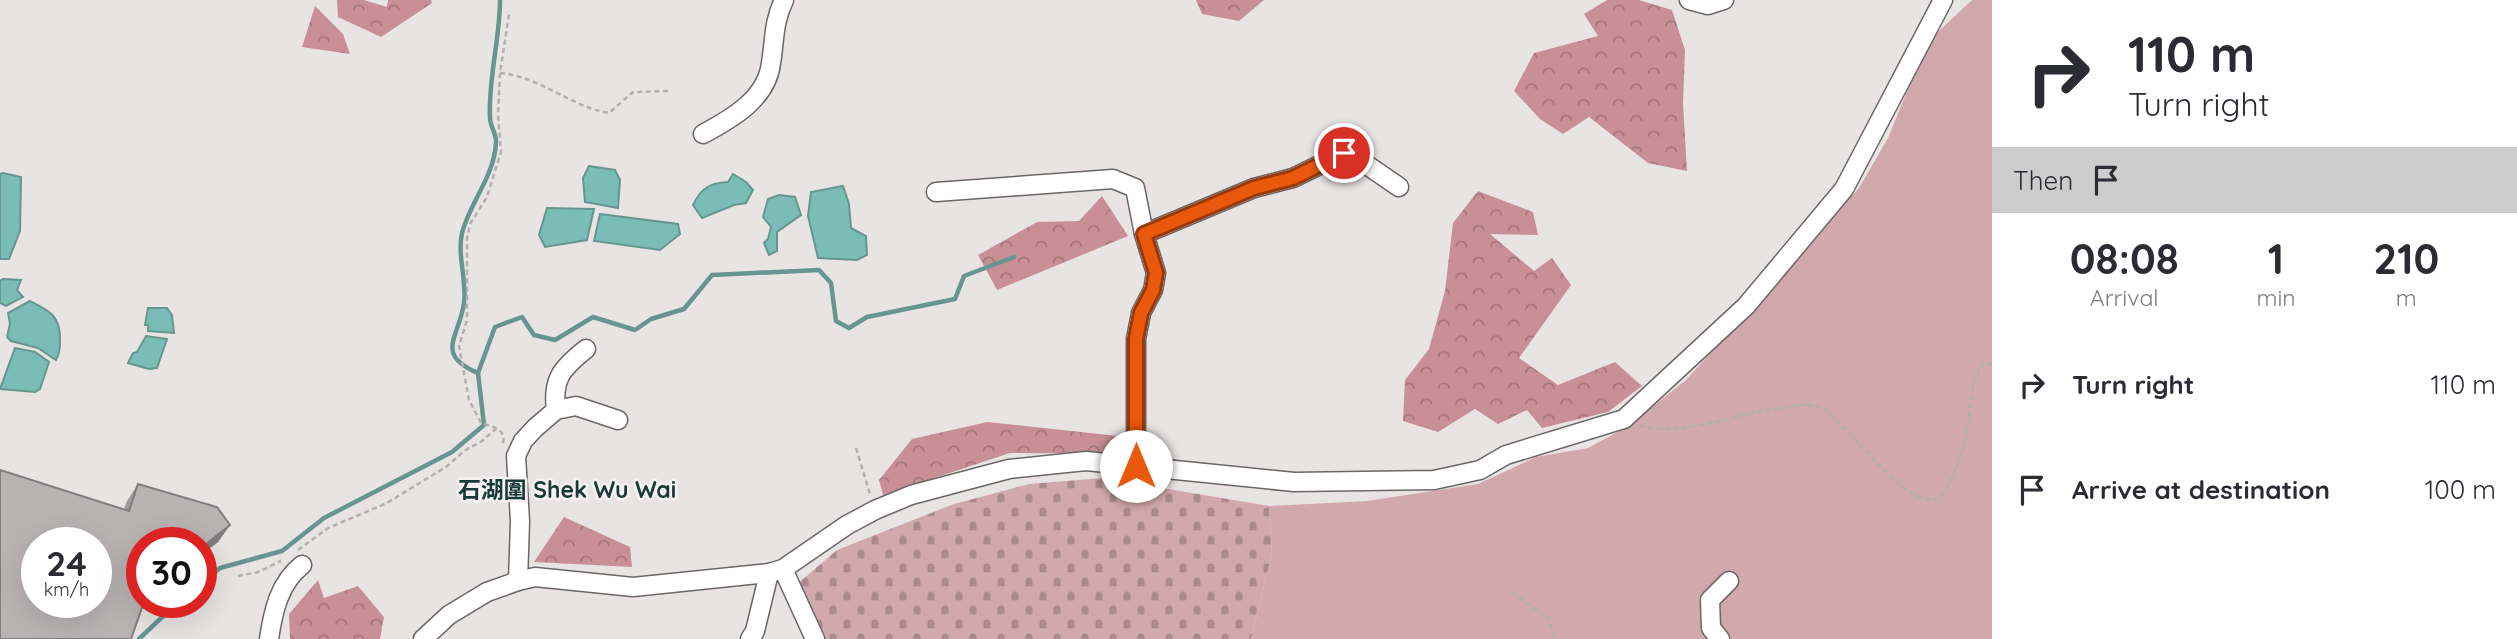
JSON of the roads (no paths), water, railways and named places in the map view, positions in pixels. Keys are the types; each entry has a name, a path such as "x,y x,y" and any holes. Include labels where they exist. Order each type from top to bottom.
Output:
{"street":[{"path":"703,134 745,109 759,92 771,66 774,29 784,0"},
{"path":"1689,0 1708,5 1724,0"},
{"path":"423,639 449,615 487,593 535,577 633,587 776,571 875,510 911,495 1009,468 1086,461 1294,482 1434,480 1480,470 1506,455 1624,419 1746,306 1844,189 1943,0"},
{"path":"1144,234 1254,188 1293,178 1344,153 1351,154 1399,187"},
{"path":"936,192 1113,179 1135,188 1144,234 1156,273 1153,290 1141,313 1136,339 1136,466"},
{"path":"556,410 554,392 557,381 565,368 586,349"},
{"path":"518,581 520,531 516,456 523,442 556,410 576,406 618,420"},
{"path":"269,639 275,604 294,572 296,558"},
{"path":"750,639 776,571"},
{"path":"776,571 815,639"},
{"path":"1720,639 1711,628 1710,600 1729,581"}],"water":[{"path":"589,166 615,170 620,180 618,208 585,202 583,178"},
{"path":"0,174 21,177 20,231 9,259 0,259"},
{"path":"733,174 753,190 746,203 702,218 693,205 699,194 711,185 728,182"},
{"path":"843,186 849,204 851,228 866,236 867,255 857,260 818,258 808,216 811,192"},
{"path":"779,195 795,197 801,215 777,232 777,251 769,255 764,243 771,227 763,217 768,199"},
{"path":"547,208 594,209 587,240 545,247 539,235"},
{"path":"600,214 678,224 680,234 660,250 594,241"},
{"path":"21,280 17,290 23,297 6,306 0,303 0,281"},
{"path":"30,301 52,314 58,324 60,344 56,360 38,348 11,341 7,337 10,324 8,313"},
{"path":"148,308 167,308 172,315 174,333 148,331 148,325 145,325"},
{"path":"146,336 167,339 157,368 149,369 128,363"},
{"path":"15,348 35,352 49,362 40,389 35,392 0,389"}],"waterway":[{"path":"478,373 457,359 453,344 464,303 462,233 491,167 496,143 490,121 490,103 500,0"},
{"path":"217,570 282,551 324,518 452,452 484,425 478,373 495,327 522,317 534,335 555,340 593,317 635,330 651,319 684,309 712,275 819,270 831,283 836,321 849,328 867,317 955,299 964,276 1014,257"},
{"path":"139,639 161,618"}],"district":[{"name":"石湖圍 Shek Wu Wai","path":"567,489"}]}
